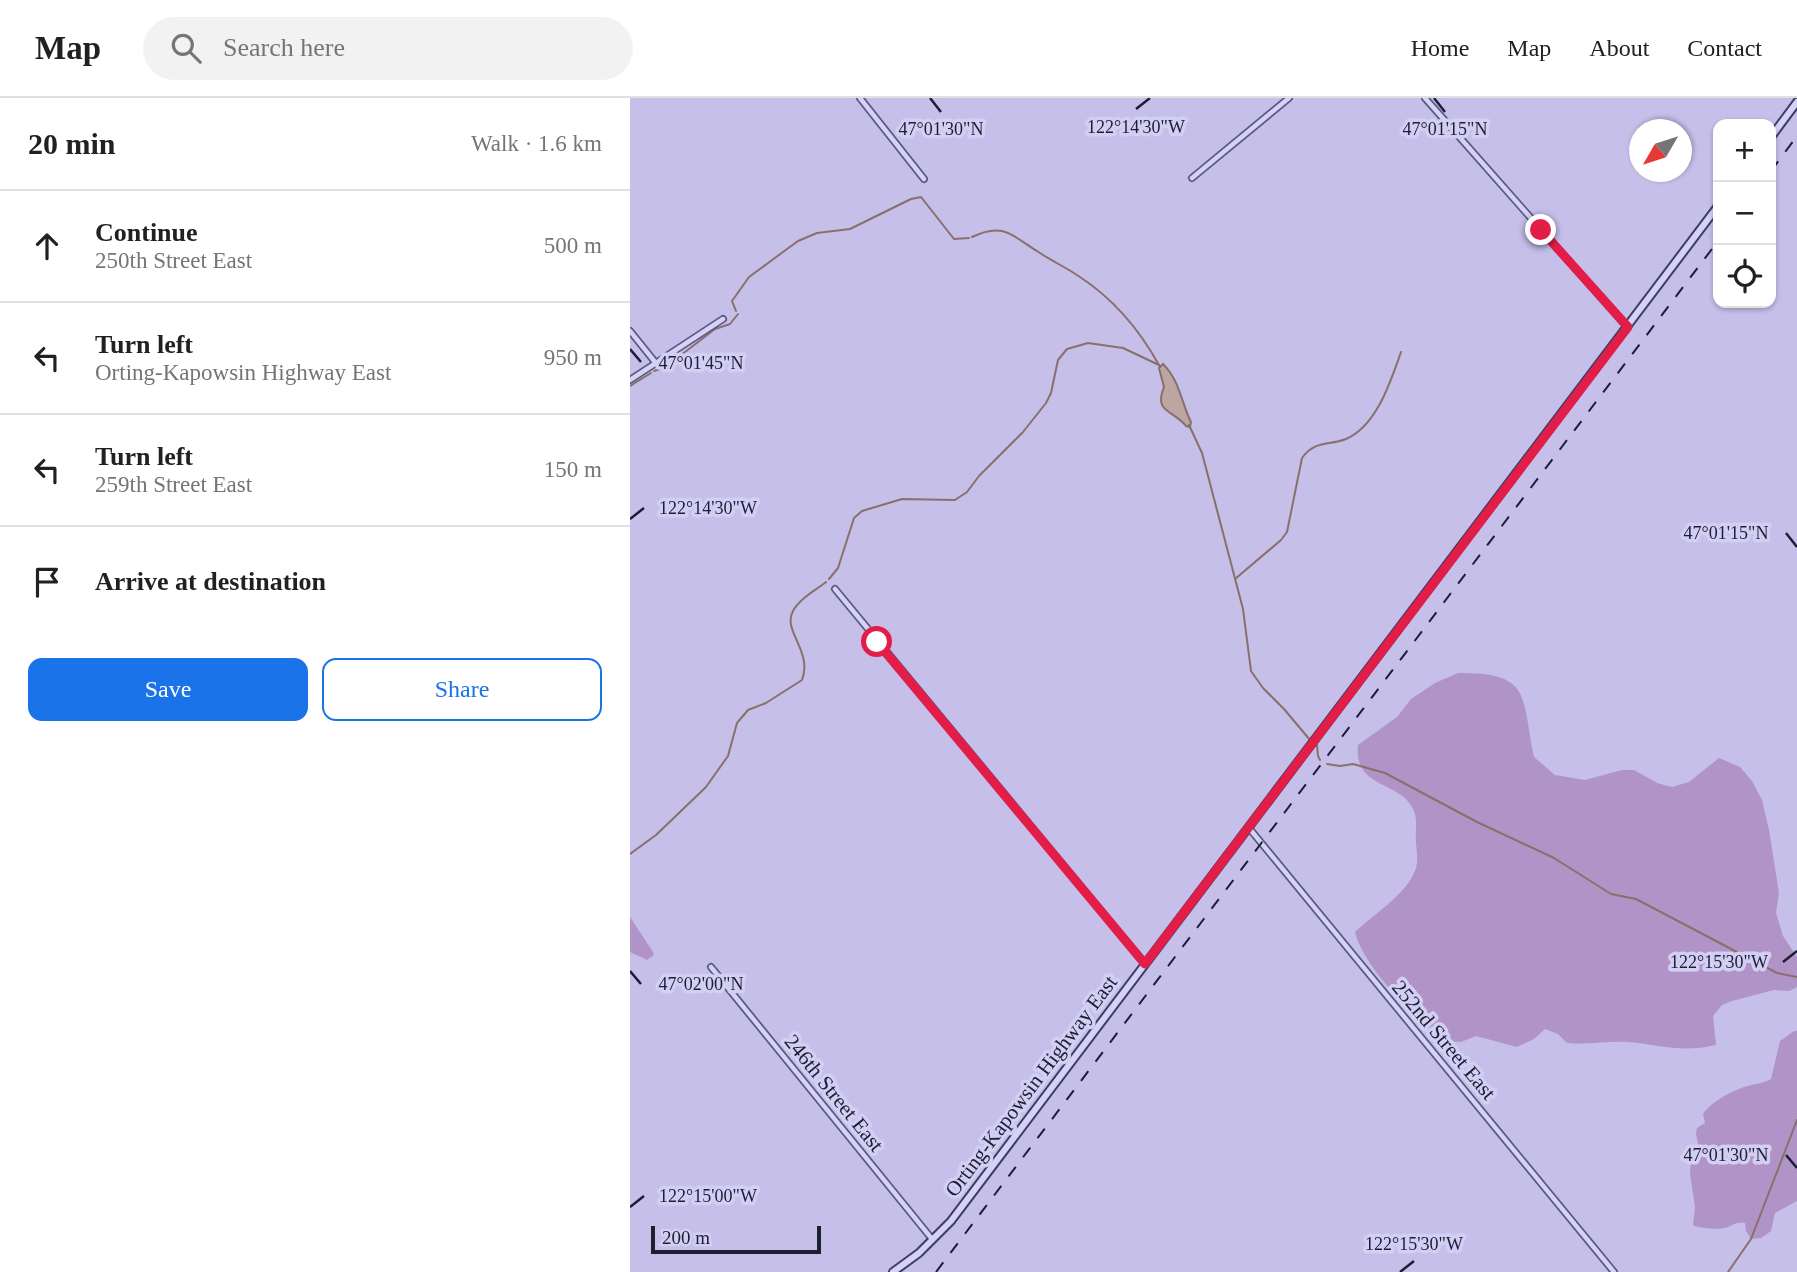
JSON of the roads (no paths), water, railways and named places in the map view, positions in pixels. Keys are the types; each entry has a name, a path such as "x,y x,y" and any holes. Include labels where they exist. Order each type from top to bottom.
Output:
{"main road":[{"path":"1776,130 1797,102"},
{"name":"Orting-Kapowsin Highway East","path":"893,1272 951,1221 1713,213"}],"street":[{"path":"860,98 925,178"},
{"path":"1192,178 1289,98"},
{"path":"1425,98 1628,327"},
{"path":"630,380 723,319"},
{"path":"630,331 655,362"},
{"path":"835,589 1145,964"},
{"name":"252nd Street East","path":"1249,828 1614,1272"},
{"name":"246th Street East","path":"711,967 932,1240"}],"waterway":[{"path":"736,311 732,301 749,277 798,241 817,233 850,229 911,199 921,197 954,239 969,238"},
{"path":"972,237 993,230 1008,233 1090,284 1124,316 1144,340 1160,367"},
{"path":"668,365 715,329 730,324 738,314"},
{"path":"829,579 838,568 854,518 862,511 902,499 955,500 967,492 1046,403 1051,393 1058,360 1067,349 1088,343 1123,348 1159,365"},
{"path":"1235,579 1287,532 1302,458 1312,448 1346,439 1366,424 1381,401 1401,352"},
{"path":"654,371 665,367"},
{"path":"630,386 651,373"},
{"path":"1189,425 1202,453 1243,609 1251,671 1310,740"},
{"path":"630,854 656,835 706,787 728,756 737,723 748,710 766,703 802,680 804,660 791,626 791,619 799,603 826,582"},
{"path":"1317,745 1320,760"},
{"path":"1327,764 1353,764 1385,773 1477,822 1554,858 1611,894 1636,899 1777,973 1797,977"},
{"path":"1728,1272 1751,1239 1797,1120"}],"railway":[{"path":"1776,164 1797,136"},
{"path":"936,1272 1715,245"}]}
